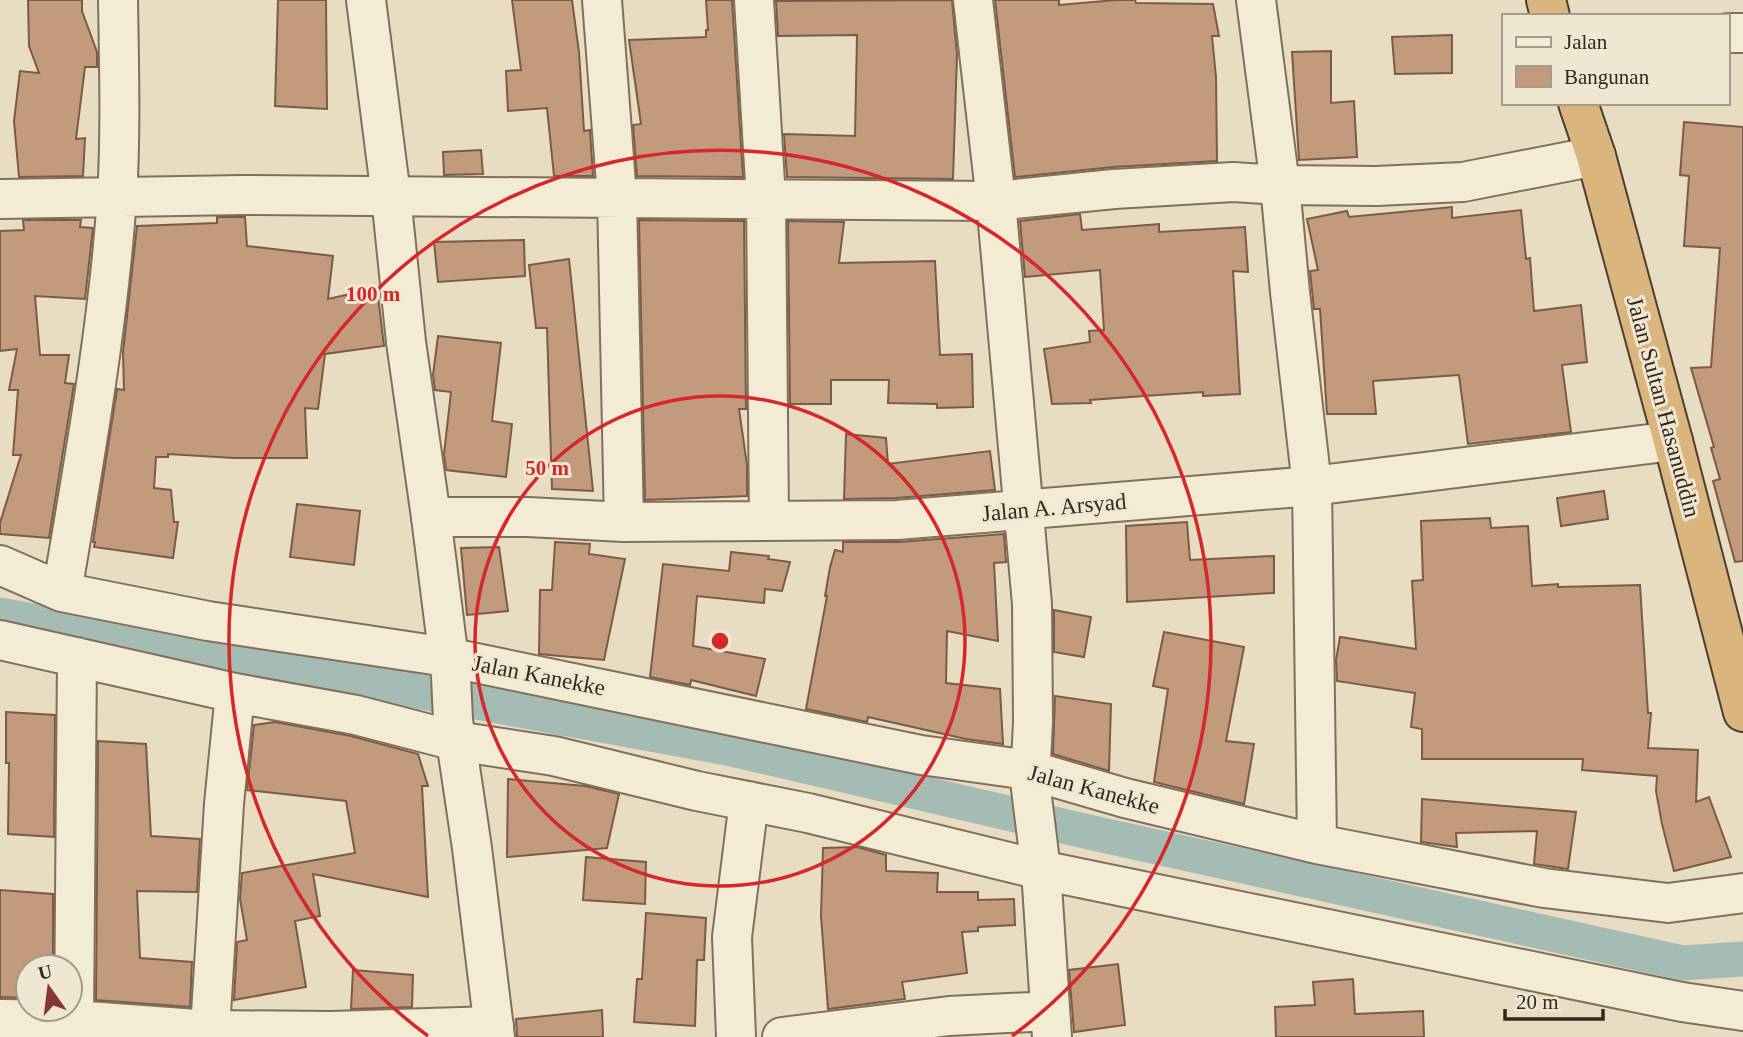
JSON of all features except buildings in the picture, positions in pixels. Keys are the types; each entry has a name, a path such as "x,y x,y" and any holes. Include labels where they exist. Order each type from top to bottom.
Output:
{"highway":[{"name":"Jalan Sultan Hasanuddin","path":"1579,105 1596,156 1674,441 1743,712"}],"street":[{"path":"62,592 109,286 117,198 118,0"},
{"path":"0,1018 53,1026 195,1032 494,1031 472,848 454,730 449,666 406,342 366,0"},
{"path":"602,0 617,197 624,522"},
{"path":"754,0 766,199 769,519"},
{"path":"782,1037 949,1016 1013,1014 1051,1024 1039,860 1029,776 1033,722 1032,604 1022,510 1013,373 973,0"},
{"path":"1256,0 1280,185 1312,485 1317,844"},
{"path":"0,199 242,195 996,201 1114,189 1220,183 1376,186 1463,182 1596,156"},
{"name":"Jalan A. Arsyad","path":"431,517 528,517 624,522 897,520 1312,485 1674,441"},
{"name":"Jalan Kanekke","path":"0,565 62,592 1029,776 1317,844 1544,888 1668,903 1743,892"},
{"path":"0,640 235,692 454,730 697,791 961,849 1039,860 1682,1002 1743,1011"},
{"path":"53,1026 77,657"},
{"path":"195,1032 224,804 235,692"},
{"path":"736,1037 732,937 749,801"}],"waterway":[{"path":"0,615 727,748 1093,833 1683,963 1743,959"}]}
